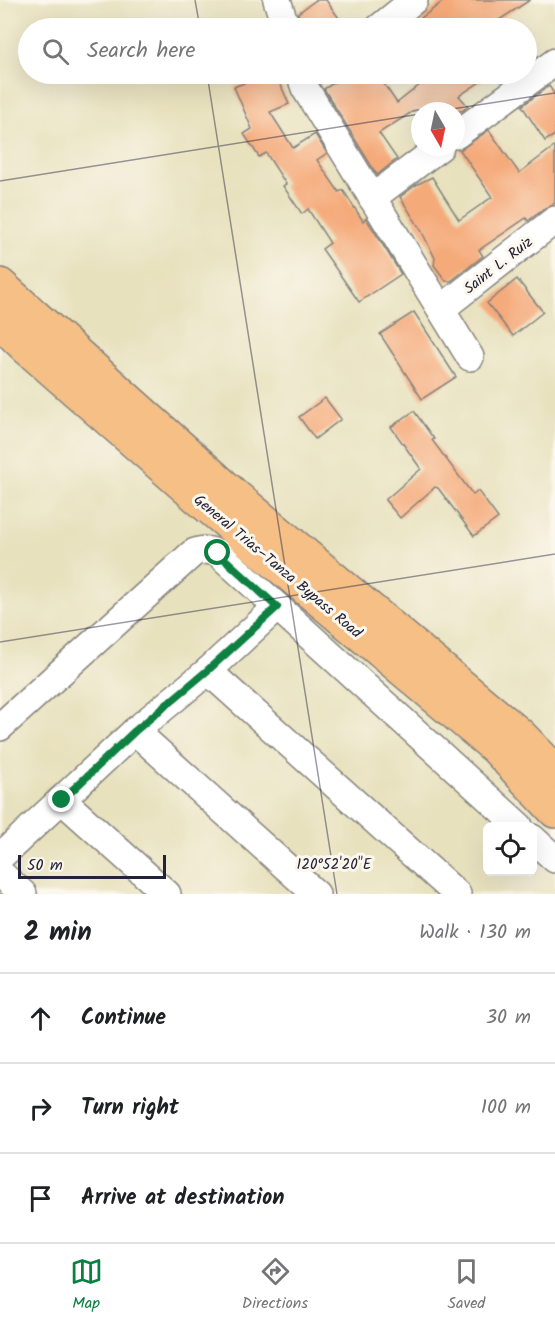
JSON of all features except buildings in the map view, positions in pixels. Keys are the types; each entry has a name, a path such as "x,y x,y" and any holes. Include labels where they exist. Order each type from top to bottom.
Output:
{"main road":[{"name":"General Trias–Tanza Bypass Road","path":"0,285 227,489 520,735 555,771"},
{"name":"General Trias–Tanza Bypass Road","path":"0,322 204,503 496,748 555,811"}],"street":[{"path":"277,0 283,18"},
{"path":"392,18 414,0"},
{"path":"537,75 555,62"},
{"path":"313,84 372,198 470,357"},
{"path":"465,128 525,84"},
{"path":"372,198 428,156"},
{"name":"Saint L. Ruiz","path":"441,309 555,220"},
{"path":"0,727 193,553 199,550 210,550 218,553 515,822"},
{"path":"0,857 135,731 208,670 277,607"},
{"path":"208,670 457,894"},
{"path":"135,731 316,894"},
{"path":"62,800 167,894"},
{"path":"537,843 555,859"},
{"path":"0,873 23,894"}],"route":[{"path":"62,800 135,731 208,670 277,607 218,553"}]}
